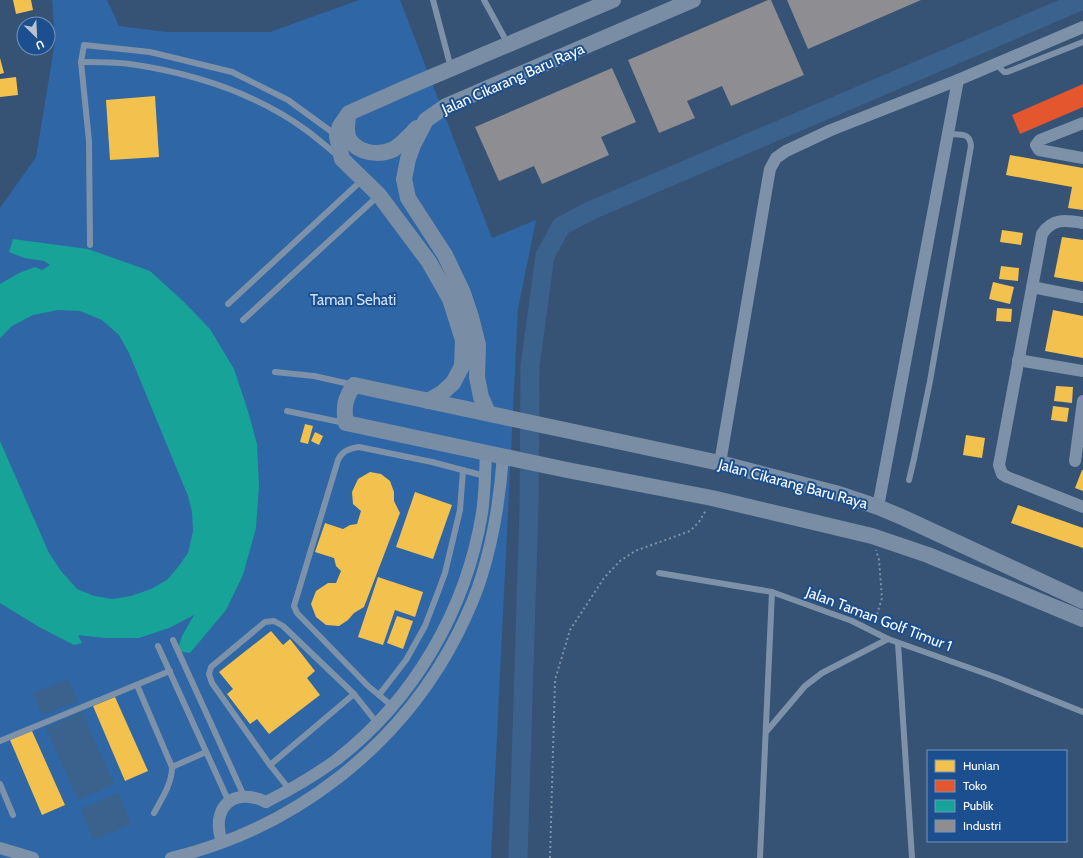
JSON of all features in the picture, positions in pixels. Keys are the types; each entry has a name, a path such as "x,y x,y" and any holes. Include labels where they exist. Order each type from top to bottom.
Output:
{"main road":[{"path":"428,401 442,393 453,383 462,366 463,340 450,299 429,262 379,195 342,159 338,136 340,126 349,113 613,0"},
{"name":"Jalan Cikarang Baru Raya","path":"488,413 481,398 476,377 478,345 463,293 445,255 408,198 404,179 408,159 413,145 426,120 446,106 693,0"},
{"path":"349,113 347,128 349,139 360,149 372,153 379,153 394,148 426,120"},
{"path":"346,423 344,413 345,403 348,393 354,385"},
{"name":"Jalan Cikarang Baru Raya","path":"354,385 720,463 839,494 878,507 1083,601"},
{"name":"Jalan Cikarang Baru Raya","path":"346,423 567,470 712,498 872,536 928,555 1083,618"}],"street":[{"path":"720,463 770,169 776,158 831,130 958,80 1083,27"},
{"path":"878,507 958,80"},
{"path":"1083,123 1040,140 1036,144 1039,150 1083,158"},
{"path":"1083,223 1066,220 1054,223 1045,228 1042,234 999,465 1000,470 1007,477 1083,507"},
{"path":"1032,287 1083,297"},
{"path":"1018,360 1083,371"},
{"path":"1075,460 1081,432 1083,401"},
{"path":"266,802 290,790 336,759 377,723 415,678 451,615 464,582 475,547 482,512 486,452"},
{"path":"172,858 202,850 222,842 274,819 309,799 337,779 374,748 402,718 449,651 467,615 482,576 495,524 500,497 503,456"},
{"path":"222,842 218,832 218,820 222,810 229,802 236,798 252,796 266,802 274,819"},
{"path":"0,848 33,858"}],"lane":[{"path":"432,0 451,69"},
{"path":"484,0 508,44"},
{"path":"996,64 1004,72 1007,72 1083,42"},
{"path":"90,245 89,141 81,62 83,48 85,45 150,52 232,72 288,100 338,136"},
{"path":"81,62 129,64 175,72 221,86 264,105 285,117 305,130 342,159"},
{"path":"908,480 914,459 930,381 971,146 970,140 966,135 948,134"},
{"path":"228,304 363,179"},
{"path":"243,320 379,195"},
{"name":"Jalan Cikarang Baru Raya","path":"275,372 314,376 354,385"},
{"name":"Jalan Cikarang Baru Raya","path":"287,411 346,423"},
{"path":"392,706 368,686 297,613 294,606 340,454 359,447 485,476"},
{"path":"379,695 406,660 425,626 445,573 460,510 463,470"},
{"name":"Jalan Taman Golf Timur 1","path":"660,573 772,592 852,621 898,643 998,678 1083,712"},
{"path":"760,858 772,592"},
{"path":"290,790 270,765 212,683 209,674 211,667 265,622 274,621 283,626 354,694 377,723"},
{"path":"766,732 805,686 822,673 888,639"},
{"path":"173,640 244,796"},
{"path":"898,643 912,858"},
{"path":"158,646 229,802"},
{"path":"0,741 170,671"},
{"path":"137,685 172,767 172,775 167,790 154,813"},
{"path":"270,765 354,694"},
{"path":"172,767 206,752"},
{"path":"0,784 14,815"}],"path":[{"path":"550,858 555,680 570,630 604,578 620,561 635,551 690,531 699,522 712,498"},
{"path":"872,631 882,598 879,560"}],"green space":[{"name":"Taman Sehati","path":"52,0 107,0 119,26 167,32 270,32 359,0 400,0 492,238 536,220 518,309 491,858 0,858 0,208 36,157 53,56 56,56 56,16 53,16"}],"shaded area":[{"path":"68,679 78,701 42,715 33,693"},
{"path":"82,712 114,784 78,800 46,728"},
{"path":"118,793 131,824 93,840 81,809"}],"building: Hunian":[{"path":"13,0 31,0 33,10 16,14"},
{"path":"0,58 4,73 0,74"},
{"path":"16,77 18,95 0,97 0,79"},
{"path":"155,96 159,157 110,160 106,100"},
{"path":"1010,155 1083,168 1083,210 1068,208 1072,187 1006,175"},
{"path":"1002,230 1023,233 1021,245 1000,242"},
{"path":"1062,237 1083,240 1083,282 1054,277"},
{"path":"1001,266 1019,268 1018,281 999,279"},
{"path":"993,282 1014,287 1010,304 989,299"},
{"path":"997,308 1012,309 1011,322 996,321"},
{"path":"1053,310 1083,316 1083,358 1045,351"},
{"path":"1056,386 1073,387 1072,403 1054,401"},
{"path":"1053,406 1069,408 1067,422 1051,420"},
{"path":"305,424 313,426 308,444 300,442"},
{"path":"315,432 323,436 319,445 311,441"},
{"path":"966,435 985,438 982,458 963,455"},
{"path":"1083,470 1083,491 1075,488"},
{"path":"370,472 381,474 390,481 394,492 394,501 400,513 364,607 354,613 348,620 339,626 326,625 316,617 311,604 316,591 328,583 336,583 341,571 336,566 334,558 315,552 325,523 343,529 350,525 357,524 361,511 353,504 352,492 358,479"},
{"path":"415,492 452,505 433,559 396,547"},
{"path":"1018,505 1083,528 1083,548 1011,523"},
{"path":"378,577 423,592 415,617 395,610 383,645 358,637"},
{"path":"397,616 413,621 403,649 387,643"},
{"path":"271,631 283,645 290,639 315,671 307,678 320,695 269,734 257,719 250,724 227,694 233,689 219,672"},
{"path":"115,697 148,771 125,781 93,706"},
{"path":"32,731 65,805 42,815 10,740"}],"building: Toko":[{"path":"1083,84 1083,107 1020,134 1012,115"}],"building: Publik":[{"path":"13,239 88,249 150,271 183,301 210,329 234,369 257,444 259,486 256,528 243,575 226,610 190,653 177,651 182,636 194,615 169,628 139,638 104,638 78,635 82,643 74,645 39,627 0,603 0,441 49,553 61,571 77,589 94,596 113,599 131,596 151,589 167,580 178,567 188,553 193,531 192,512 188,496 129,353 119,335 102,320 80,311 58,310 33,315 12,326 0,338 0,284 19,273 35,267 42,270 50,265 44,261 24,258 9,252"}],"building: Industri":[{"path":"771,0 804,75 731,106 722,86 687,101 695,118 659,133 628,60"},
{"path":"787,0 921,0 808,49"},
{"path":"612,68 636,122 601,137 609,155 542,184 534,166 499,181 475,127"}],"waterway":[{"path":"518,858 529,508 530,366 545,256 561,226 592,210 1083,0"}]}
